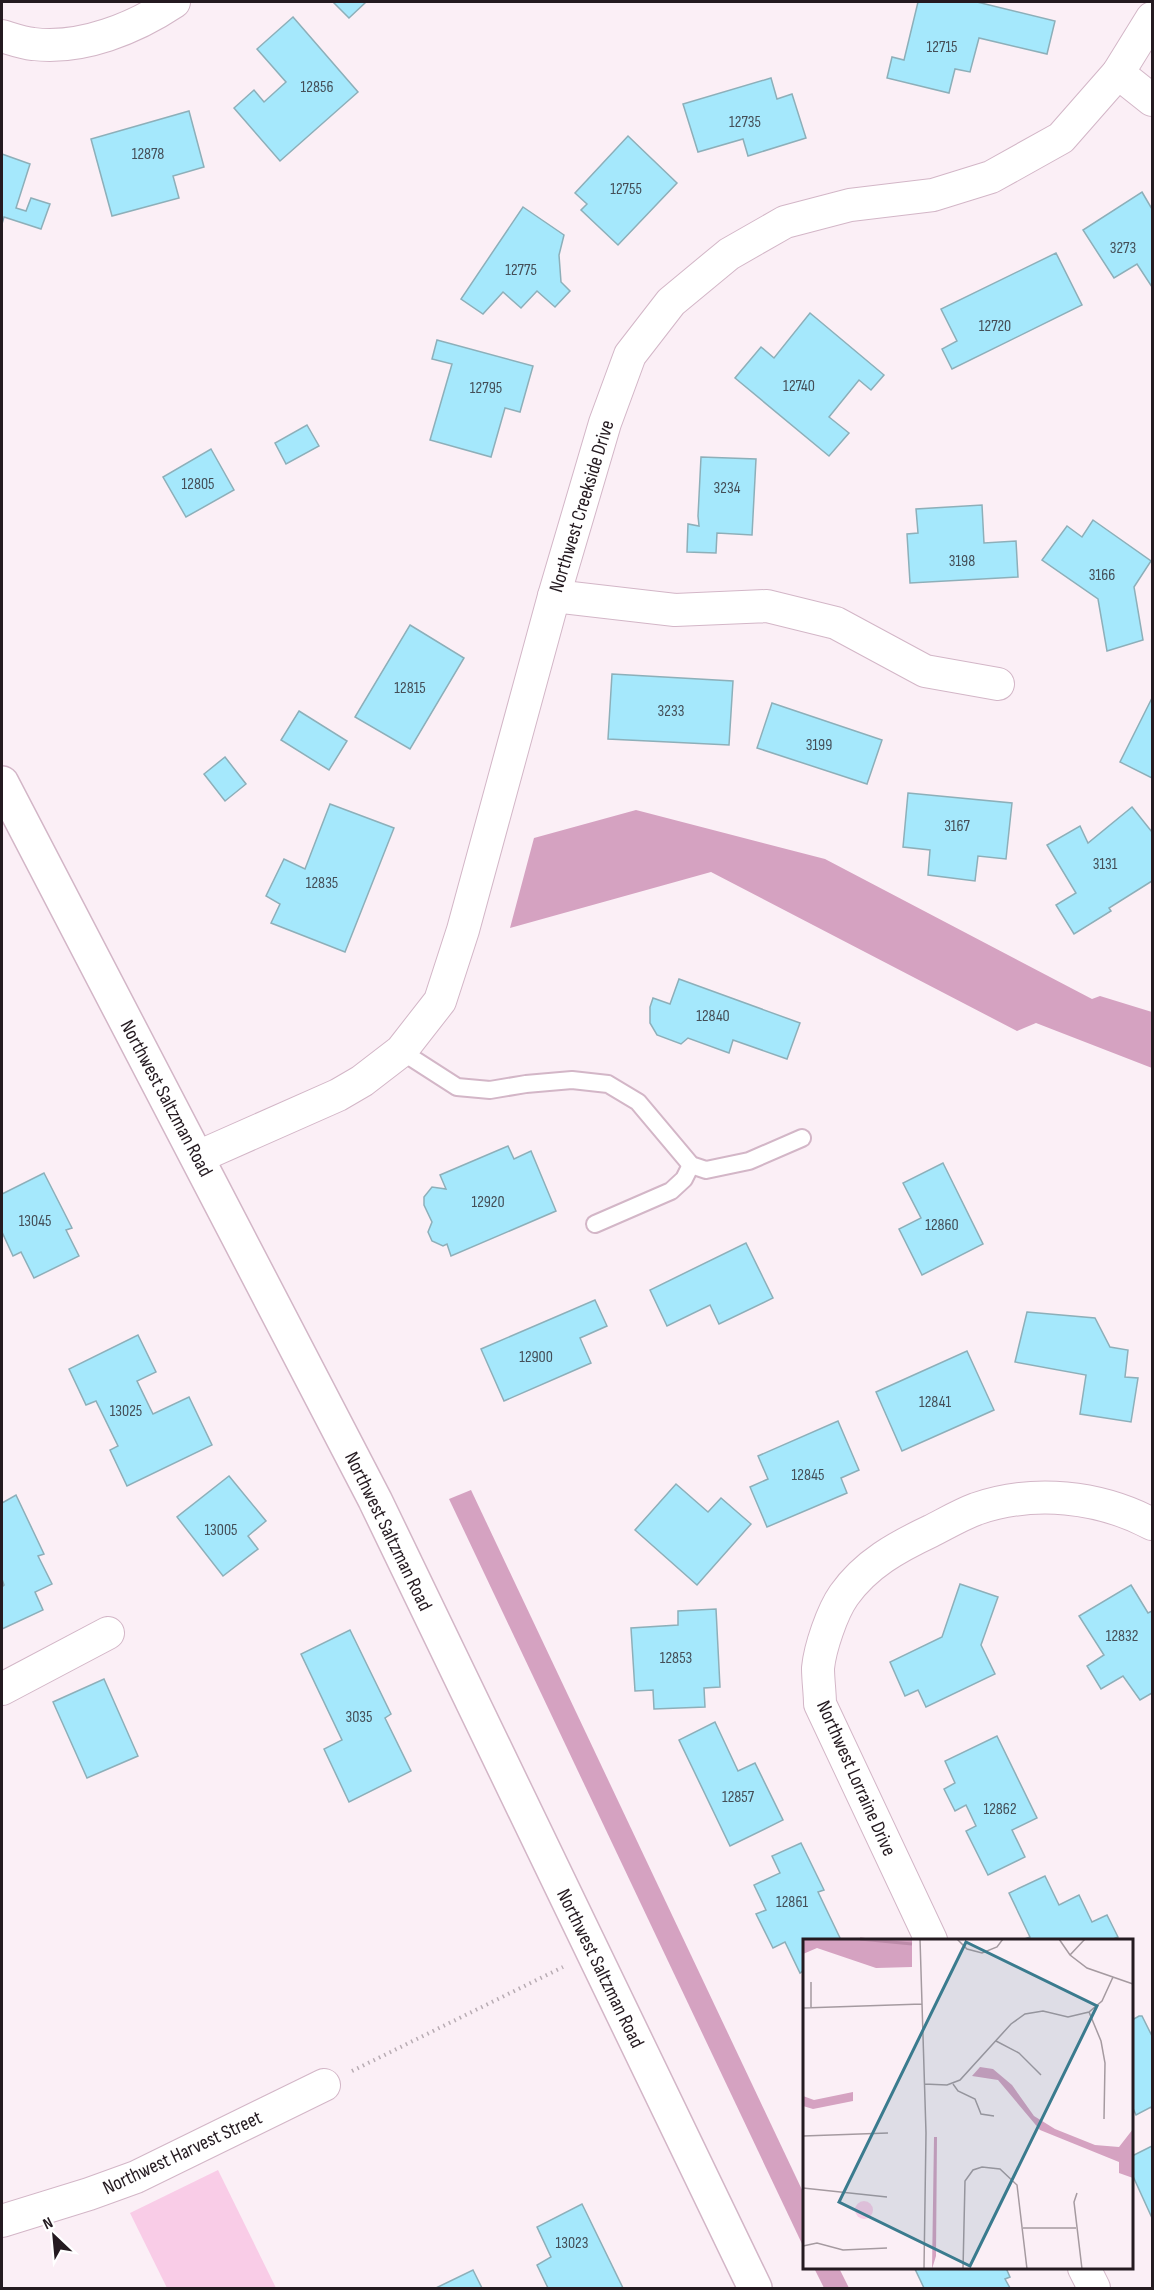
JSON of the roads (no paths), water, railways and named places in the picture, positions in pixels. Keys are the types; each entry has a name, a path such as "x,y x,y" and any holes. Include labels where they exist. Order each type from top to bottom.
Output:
{"main road":[{"name":"Northwest Saltzman Road","path":"2,783 375,1500 755,2289"}],"street":[{"path":"2,36 34,44 73,43 119,32 150,18 174,2"},
{"name":"Northwest Creekside Drive","path":"198,1157 338,1095 362,1081 401,1051 440,1001 466,919 554,596 605,423 630,355 671,302 729,254 785,222 850,206 933,195 992,177 1061,138 1118,73 1152,18"},
{"path":"1118,73 1152,100"},
{"path":"554,596 675,610 767,606 836,623 925,671 998,684"},
{"name":"Northwest Lorraine Drive","path":"930,1939 820,1704 818,1667 826,1635 843,1597 864,1571 895,1548 976,1509 1030,1497 1079,1499 1130,1512 1152,1524"},
{"path":"2,1689 108,1632"},
{"name":"Northwest Harvest Street","path":"2,2221 136,2177 324,2085"},
{"path":"1084,2269 1094,2289"}],"lane":[{"path":"401,1051 457,1087 490,1090 526,1083 572,1080 608,1084 638,1102 692,1165 706,1170 749,1161 802,1138"},
{"path":"595,1224 671,1191 684,1179 692,1165"}]}
